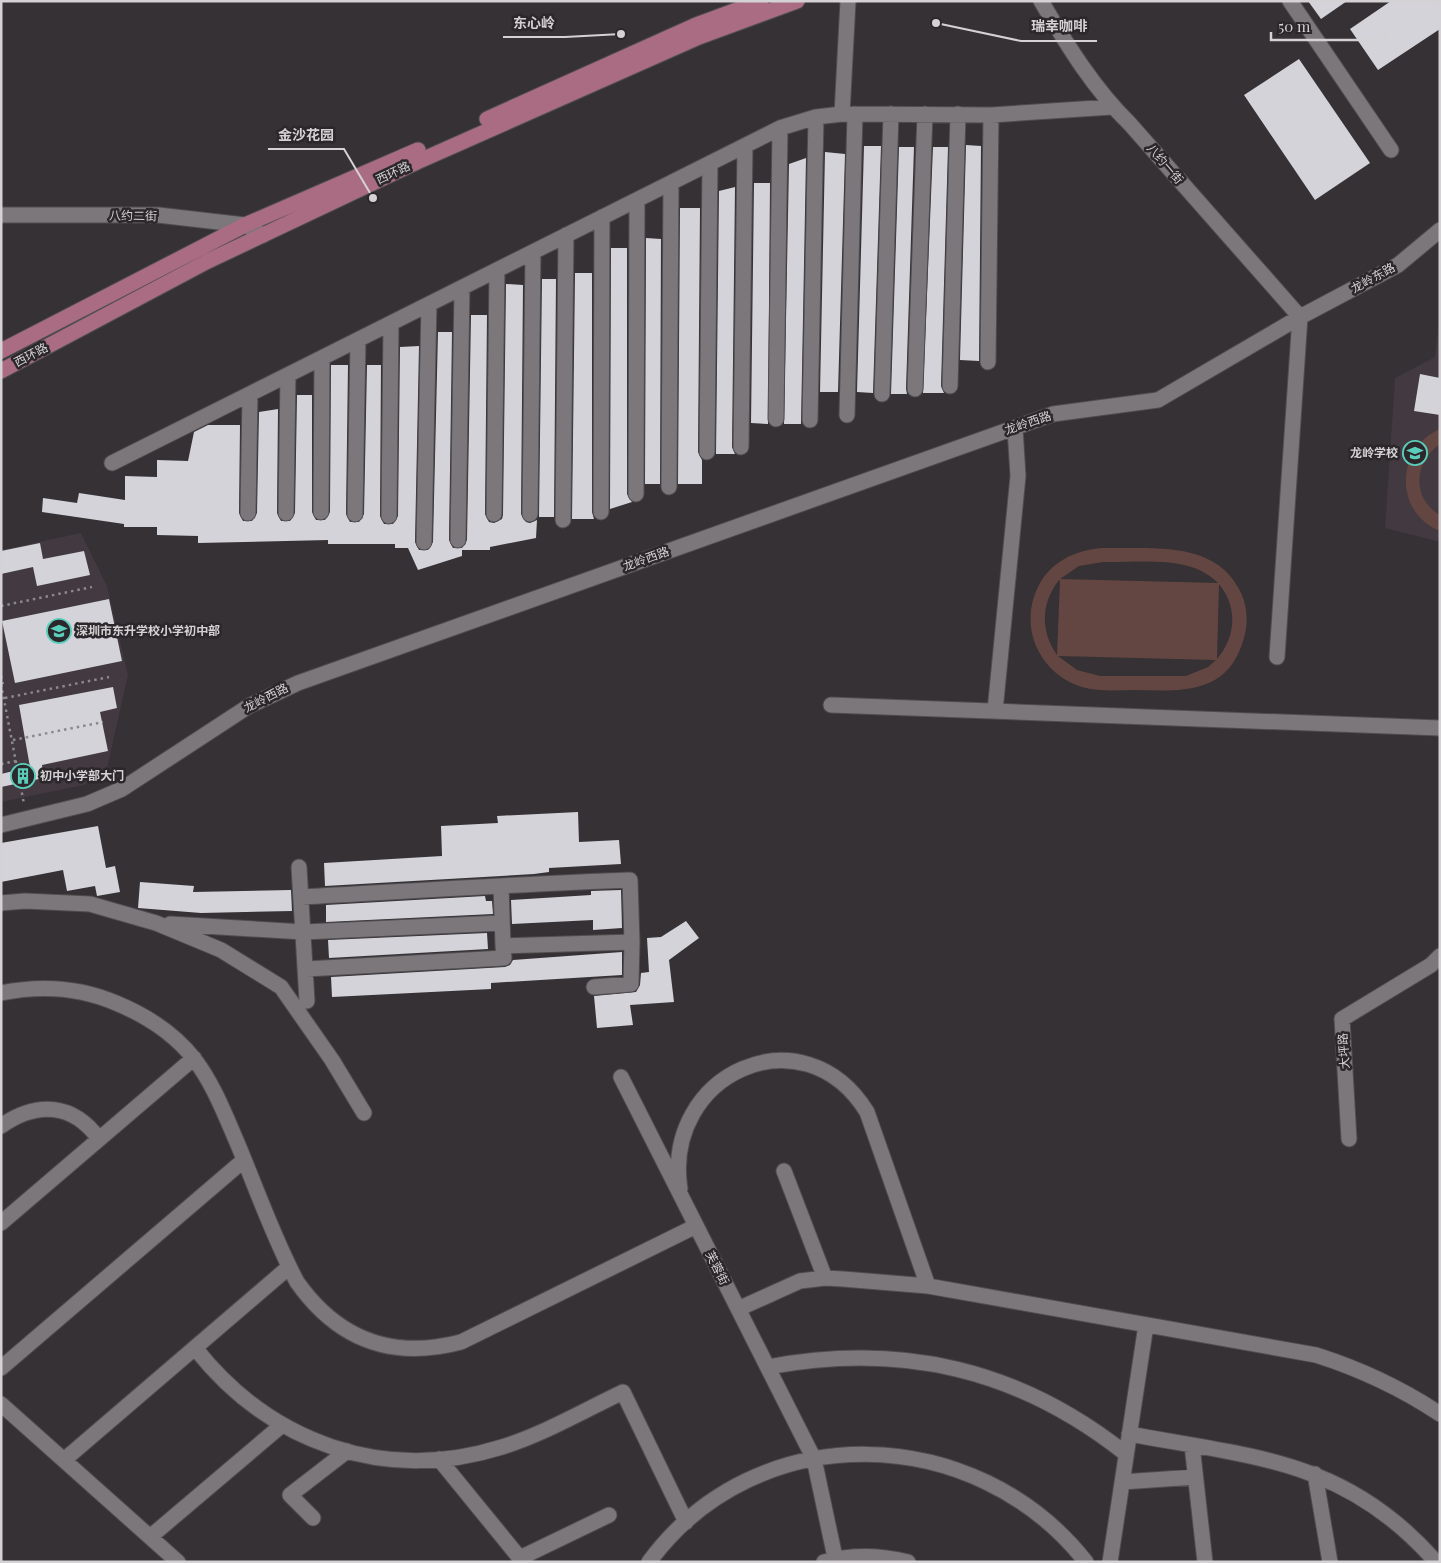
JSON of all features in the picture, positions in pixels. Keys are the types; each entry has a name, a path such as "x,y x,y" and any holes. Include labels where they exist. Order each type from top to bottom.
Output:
{"main road":[{"name":"西环路","path":"1,351 245,225 422,149 696,25 761,1"},
{"name":"西环路","path":"1,371 208,261 426,158 699,37 797,1"}],"street":[{"path":"847,415 848,1"},
{"name":"八约一街","path":"1041,1 1067,45 1112,107 1130,124 1300,317"},
{"path":"1290,1 1391,150"},
{"path":"112,463 780,128 816,118 849,114 991,115 1112,107"},
{"path":"882,394 891,114"},
{"path":"914,389 924,114"},
{"path":"950,386 958,114"},
{"path":"988,362 991,115"},
{"path":"810,420 816,118"},
{"path":"776,420 780,128"},
{"path":"742,446 744,146"},
{"path":"707,452 710,164"},
{"path":"669,488 671,183"},
{"path":"636,494 637,200"},
{"name":"八约二街","path":"1,215 158,215 245,225 263,235"},
{"path":"601,512 602,218"},
{"name":"龙岭东路","path":"1300,317 1398,265 1440,230"},
{"path":"563,520 566,235"},
{"path":"530,514 534,252"},
{"path":"494,514 497,270"},
{"path":"458,540 462,288"},
{"path":"424,542 428,304"},
{"path":"1277,657 1300,317"},
{"name":"龙岭西路","path":"1,826 87,804 122,789 249,706 298,683 1053,414 1158,400 1300,317"},
{"path":"389,516 391,323"},
{"path":"356,514 358,340"},
{"path":"321,512 322,358"},
{"path":"286,513 288,375"},
{"path":"248,513 250,394"},
{"path":"995,711 1018,476 1015,428"},
{"path":"830,705 1440,728"},
{"path":"299,867 307,1001"},
{"path":"301,897 630,880 631,984 594,987"},
{"path":"306,969 504,958 501,886"},
{"path":"1,903 90,904 156,923 221,950 281,987 332,1060 364,1113"},
{"path":"156,923 304,932 502,923"},
{"path":"503,946 632,942"},
{"name":"大坪路","path":"1350,1139 1342,1019 1437,964"},
{"path":"1,993 23,989 61,988 99,996 134,1010 166,1031 194,1058 215,1090 297,1282 318,1309 345,1330 377,1344 410,1350 428,1349 478,1336 696,1226"},
{"path":"1,1222 194,1058"},
{"path":"682,1197 679,1172 681,1147 692,1115 708,1091 731,1074 757,1063 786,1060 814,1066 839,1080 860,1100 867,1112 928,1286"},
{"name":"芙蓉街","path":"621,1077 814,1459 832,1561"},
{"path":"1,1126 33,1110 59,1110 82,1120 99,1139"},
{"path":"1,1368 244,1160"},
{"path":"784,1171 825,1278"},
{"path":"64,1460 289,1267"},
{"path":"738,1309 787,1285 825,1278 928,1286 1316,1354 1373,1376 1401,1390 1440,1414"},
{"path":"1110,1562 1146,1325"},
{"path":"195,1348 226,1384 250,1404 304,1437 347,1452 402,1460 440,1459 478,1454 527,1438 623,1392 686,1522"},
{"path":"768,1367 826,1358 855,1356 895,1358 943,1365 1000,1381 1054,1405 1096,1430 1126,1454"},
{"path":"1,1404 178,1562"},
{"path":"150,1537 282,1425"},
{"path":"1129,1434 1264,1458 1315,1474 1362,1497 1384,1512 1404,1529 1436,1562"},
{"path":"1192,1445 1205,1562"},
{"path":"313,1518 290,1495 347,1452"},
{"path":"649,1562 686,1522 725,1493 768,1472 814,1459 863,1454 887,1454 936,1462 982,1478 1024,1502 1061,1533 1086,1562"},
{"path":"440,1459 522,1560 609,1515"},
{"path":"1315,1474 1330,1562"},
{"path":"1122,1482 1195,1477"},
{"path":"832,1561 862,1556 890,1558 908,1562"}],"path":[{"path":"1,606 92,587"},
{"path":"1,676 24,804"},
{"path":"5,698 110,677"},
{"path":"13,740 103,722"},
{"path":"1,764 16,760"}],"shaded area":[{"name":"龙岭学校","path":"1440,313 1440,542 1385,528 1395,378 1435,357"},
{"path":"1440,429 1440,444 1425,460 1419,480 1420,490 1424,499 1440,515 1440,531 1425,522 1414,510 1408,495 1406,480 1408,465 1415,450 1425,438"},
{"name":"深圳市东升学校小学初中部","path":"81,533 107,586 128,675 106,773 84,785 1,802 1,550"},
{"path":"1142,548 1182,551 1200,556 1217,564 1231,577 1242,595 1247,617 1244,640 1230,667 1219,677 1207,684 1194,688 1164,691 1088,689 1067,681 1055,672 1044,660 1037,648 1032,633 1032,603 1043,578 1056,564 1082,551","holes":["1103,562 1164,562 1193,568 1207,574 1218,583 1060,579 1079,566","1059,580 1057,655 1051,646 1045,627 1046,608 1053,589","1219,584 1229,602 1232,622 1228,641 1217,659","1058,656 1216,660 1208,667 1186,676 1100,676 1077,670"]}],"building":[{"path":"1308,1 1347,1 1321,19"},
{"path":"1391,1 1440,1 1440,29 1378,70 1350,29"},
{"path":"1299,59 1370,163 1315,200 1244,95"},
{"path":"966,145 981,146 979,361 960,360"},
{"path":"864,146 881,146 873,393 857,392"},
{"path":"899,147 914,147 907,394 891,394"},
{"path":"933,147 948,147 941,386 944,393 923,393"},
{"path":"825,152 845,154 838,392 820,392"},
{"path":"806,158 801,424 784,424 789,164"},
{"path":"754,183 770,183 768,424 751,423"},
{"path":"735,187 732,447 735,454 716,454 719,191"},
{"path":"680,208 700,208 698,452 702,460 702,484 678,484"},
{"path":"646,238 661,239 660,484 645,484"},
{"path":"611,248 627,248 627,494 632,502 610,509"},
{"path":"575,273 592,273 592,512 594,519 572,519"},
{"path":"542,279 556,279 554,517 539,517"},
{"path":"506,284 523,285 521,514 526,522 530,523 537,520 536,538 490,547 490,550 462,550 462,556 418,570 408,548 395,548 395,544 328,544 328,540 198,543 198,536 157,535 157,527 124,527 124,524 42,512 43,498 77,503 79,493 125,500 125,476 157,477 157,460 188,461 194,432 208,425 240,425 239,513 243,521 252,521 257,513 259,412 278,409 277,513 281,521 290,521 295,513 297,395 312,395 312,512 316,520 325,520 330,512 331,365 348,365 346,514 350,522 359,522 364,514 367,365 381,365 380,516 384,524 393,524 398,516 400,347 419,346 415,542 419,550 428,550 433,542 438,332 452,332 449,540 453,548 462,548 467,540 471,315 487,315 485,514 489,522 494,523 502,519 503,515"},
{"path":"1420,374 1440,378 1440,415 1414,411"},
{"path":"40,543 43,559 84,551 90,575 37,586 33,567 1,574 1,551"},
{"path":"109,599 122,661 15,683 2,621"},
{"path":"113,687 117,708 100,712 108,751 42,765 44,778 1,787 1,774 30,767 19,705"},
{"path":"578,812 579,842 619,840 621,864 549,868 549,872 534,874 325,886 324,863 442,856 441,826 498,823 497,816"},
{"path":"98,826 106,868 115,866 120,892 97,896 95,886 67,891 63,870 1,882 1,843"},
{"path":"140,882 194,886 193,892 291,890 292,911 201,913 138,908"},
{"path":"621,890 622,928 593,930 593,920 512,924 511,900 591,895 591,891"},
{"path":"485,896 486,901 492,901 493,914 326,922 326,905"},
{"path":"686,921 699,938 669,960 674,1002 630,1005 633,1025 597,1028 594,996 636,992 640,985 641,973 649,972 647,938 661,937"},
{"path":"487,933 488,949 329,958 328,940"},
{"path":"622,952 622,975 491,983 491,989 332,997 331,977 505,967 510,965 513,960"}],"place":[{"name":"瑞幸咖啡","path":"936,23"},
{"name":"东心岭","path":"621,34"},
{"name":"金沙花园","path":"373,198"},
{"name":"龙岭学校","path":"1415,453"},
{"name":"深圳市东升学校小学初中部","path":"59,631"},
{"name":"初中小学部大门","path":"23,776"}]}
